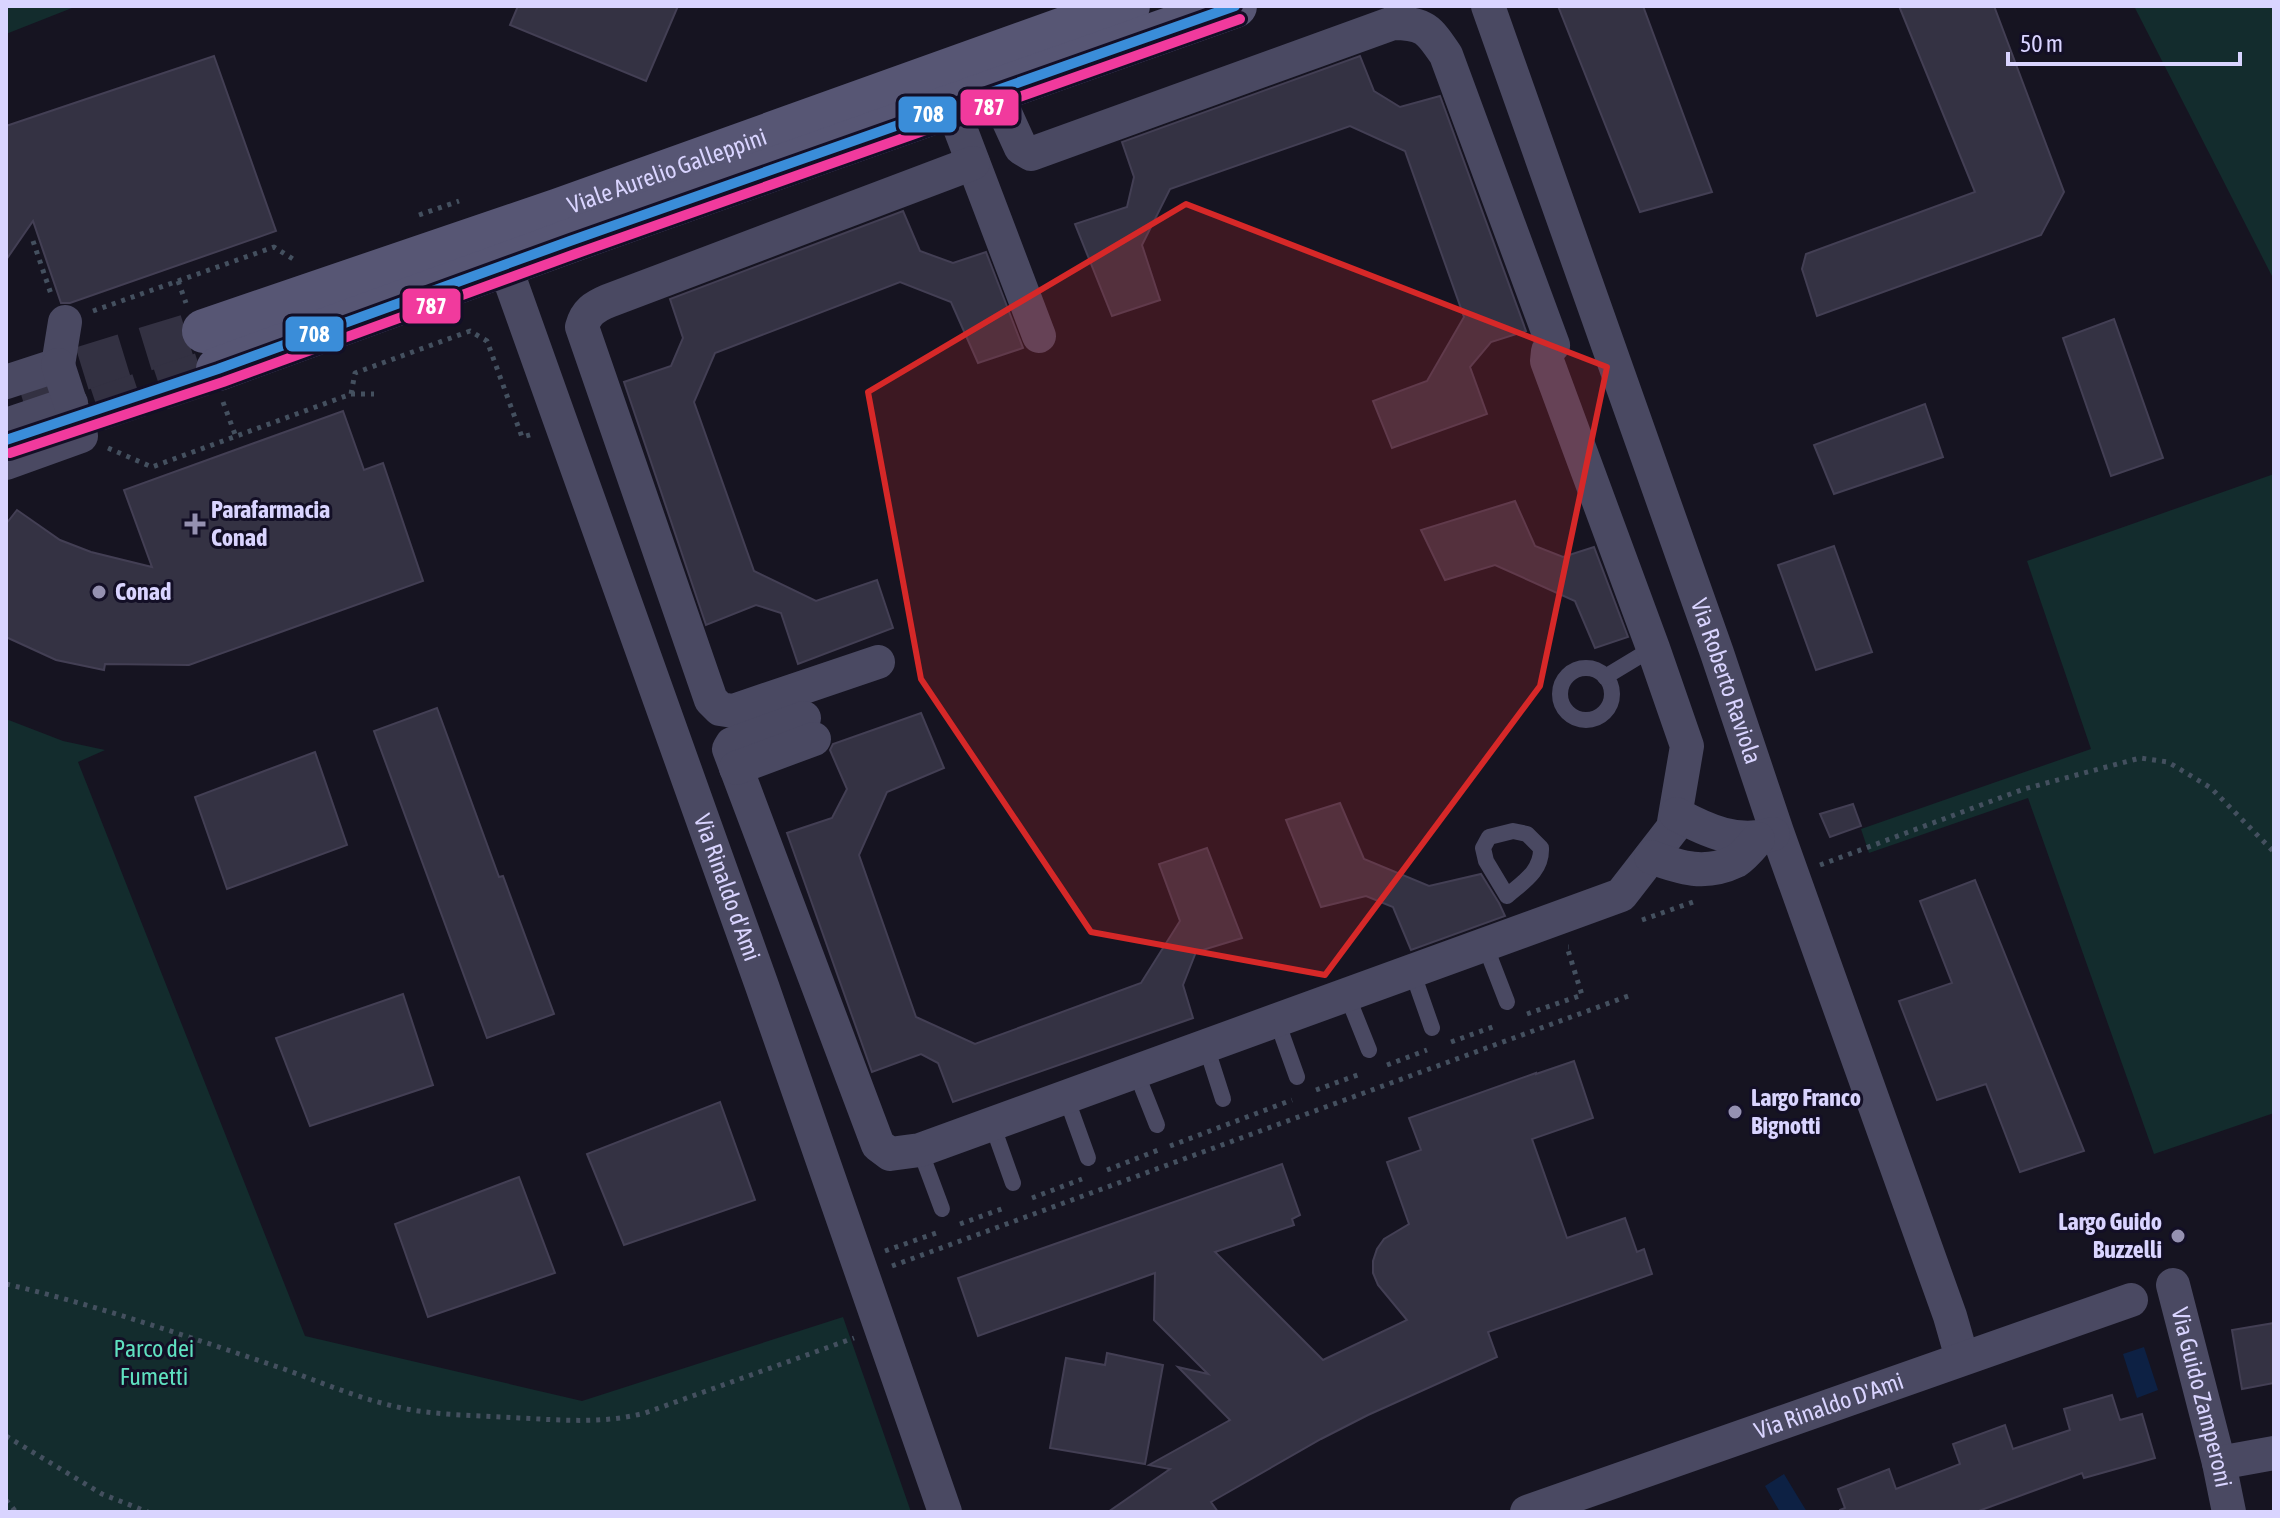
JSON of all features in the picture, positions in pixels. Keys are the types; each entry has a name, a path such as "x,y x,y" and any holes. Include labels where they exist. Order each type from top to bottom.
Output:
{"street":[{"name":"Viale Aurelio Galleppini","path":"1128,6 787,130 211,350 505,266 1235,6"},
{"name":"Via Roberto Raviola","path":"1488,6 1717,653 1768,836 1793,875 1950,1316 1962,1358"},
{"path":"809,729 736,768 878,1145 890,1154 920,1150 1412,971 1506,921 1621,895 1673,828 1687,746 1547,361 1548,351 1553,345 1446,55 1431,31 1411,23 1393,23 1031,154 1021,148 995,91"},
{"path":"952,107 1039,336"},
{"path":"878,662 733,711 720,709 711,700 582,327 585,316 595,306 973,163"},
{"name":"Via Rinaldo d'Ami","path":"505,266 761,983 945,1512"},
{"path":"6,463 81,436 58,365 65,322"},
{"path":"6,382 58,365"},
{"path":"6,425 71,403"},
{"path":"1676,814 1705,830 1730,837 1768,836"},
{"path":"1651,857 1675,866 1705,871 1738,860 1768,836"},
{"name":"Via Guido Zamperoni","path":"2173,1285 2229,1512"},
{"name":"Via Rinaldo D'Ami","path":"1527,1512 2131,1300"},
{"path":"2219,1463 2274,1453"}],"lane":[{"path":"1605,677 1653,648"},
{"path":"1506,921 1507,1002"},
{"path":"1412,971 1432,1028"},
{"path":"1347,995 1369,1050"},
{"path":"1277,1021 1297,1077"},
{"path":"1206,1046 1223,1099"},
{"path":"1136,1072 1157,1125"},
{"path":"1066,1097 1088,1158"},
{"path":"992,1124 1013,1183"},
{"path":"920,1150 942,1209"}],"path":[{"path":"418,215 459,201"},
{"path":"33,241 60,324 274,247 293,259 307,254"},
{"path":"351,394 355,373 470,331 487,341 522,437 536,433 531,421"},
{"path":"81,436 152,467 351,394 374,394"},
{"path":"1793,875 2024,789 2140,758 2168,762 2211,788 2274,852"},
{"path":"1639,922 1697,901"},
{"path":"1522,1016 1582,995 1567,947 1582,942"},
{"path":"860,1268 1631,995"},
{"path":"1447,1043 1507,1022"},
{"path":"1387,1065 1432,1049"},
{"path":"1312,1092 1372,1070"},
{"path":"1022,1201 1298,1097"},
{"path":"953,1227 1008,1206"},
{"path":"860,1268 940,1231"},
{"path":"6,1284 106,1310 393,1406 427,1412 573,1421 622,1419 645,1413 881,1329"},
{"path":"6,1436 102,1494 148,1512"},
{"path":"6,1500 16,1512"}],"highlighted area":[{"path":"1186,204 1607,367 1540,686 1325,975 1091,932 921,679 868,392"}],"green space":[{"path":"6,6 77,6 6,34"},
{"path":"2134,6 2274,6 2274,280"},
{"path":"2274,474 2274,1113 2154,1154 2028,798 1869,853 1861,829 2091,749 2027,561"},
{"name":"Parco dei Fumetti","path":"6,719 63,741 105,750 78,762 305,1336 582,1401 843,1317 911,1512 6,1512"}],"water":[{"path":"2144,1347 2158,1390 2137,1398 2123,1354"},
{"path":"1784,1474 1807,1512 1780,1512 1765,1486"}],"building":[{"path":"518,6 678,6 646,81 510,25"},
{"path":"1558,6 1643,6 1712,192 1640,212"},
{"path":"1899,6 1994,6 2064,192 2041,235 1817,316 1802,269 1806,254 1975,192"},
{"path":"214,56 276,231 70,303 61,303 33,221 6,260 6,126"},
{"path":"1360,56 1374,91 1400,107 1440,96 1526,331 1491,342 1470,367 1487,414 1392,448 1373,401 1427,381 1464,317 1405,151 1350,126 1170,189 1142,245 1160,300 1112,316 1075,224 1127,207 1134,177 1122,142"},
{"path":"903,211 920,251 953,263 986,252 1023,348 978,363 951,302 900,282 715,353 694,402 754,571 816,601 877,580 893,628 798,664 781,613 756,605 706,625 624,382 671,366 683,338 670,299"},
{"path":"2114,319 2163,458 2111,476 2063,338"},
{"path":"1925,404 1943,457 1834,494 1814,445"},
{"path":"343,411 364,470 383,463 423,581 189,665 105,664 104,670 56,660 6,637 6,524 17,510 60,540 91,552 152,567 124,490"},
{"path":"1515,501 1535,546 1563,557 1594,547 1628,637 1595,648 1575,601 1495,565 1445,580 1421,530"},
{"path":"1834,546 1872,652 1816,670 1778,565"},
{"path":"437,708 499,877 503,876 554,1014 487,1038 374,731"},
{"path":"921,713 944,768 887,792 859,855 916,1017 975,1044 1141,983 1180,921 1159,864 1207,848 1242,938 1196,952 1183,985 1193,1018 953,1102 938,1063 921,1054 872,1072 787,833 832,818 847,789 830,750 833,744"},
{"path":"315,752 347,845 227,889 195,797"},
{"path":"1340,803 1364,859 1429,886 1481,874 1505,916 1411,950 1393,907 1366,896 1321,907 1286,820"},
{"path":"1853,804 1861,826 1830,837 1820,814"},
{"path":"1975,880 2084,1151 2020,1172 1986,1084 1937,1100 1899,1001 1952,983 1920,901"},
{"path":"403,994 433,1085 310,1126 276,1038"},
{"path":"1574,1061 1593,1118 1532,1139 1567,1238 1625,1218 1637,1252 1644,1249 1652,1274 1488,1332 1497,1357 1321,1439 1211,1502 1218,1512 1108,1512 1170,1469 1149,1465 1230,1420 1178,1367 1208,1374 1154,1320 1155,1273 978,1336 958,1278 1282,1164 1300,1215 1292,1219 1294,1225 1215,1252 1323,1360 1407,1320 1378,1285 1373,1273 1373,1261 1384,1239 1409,1224 1387,1162 1421,1150 1409,1118"},
{"path":"720,1102 755,1200 624,1245 587,1154"},
{"path":"519,1177 555,1273 428,1317 395,1224"},
{"path":"2274,1323 2274,1383 2242,1389 2232,1330"},
{"path":"1107,1353 1163,1365 1145,1464 1050,1448 1066,1358 1105,1365"},
{"path":"2112,1395 2120,1420 2142,1414 2155,1458 2084,1478 2082,1473 1976,1512 1840,1512 1845,1508 1838,1489 1889,1469 1896,1489 1960,1464 1953,1444 2005,1425 2013,1449 2070,1430 2064,1409"}],"tunnel":[{"path":"19,388 204,331"},
{"path":"35,430 218,369"}],"transit line":[{"name":"708","path":"6,440 218,369 1235,6"},
{"name":"787","path":"10,453 223,382 1240,19"}],"place":[{"name":"Parafarmacia Conad","path":"195,524"},
{"name":"Conad","path":"99,592"},
{"name":"Largo Franco Bignotti","path":"1735,1112"},
{"name":"Largo Guido Buzzelli","path":"2178,1236"}]}
